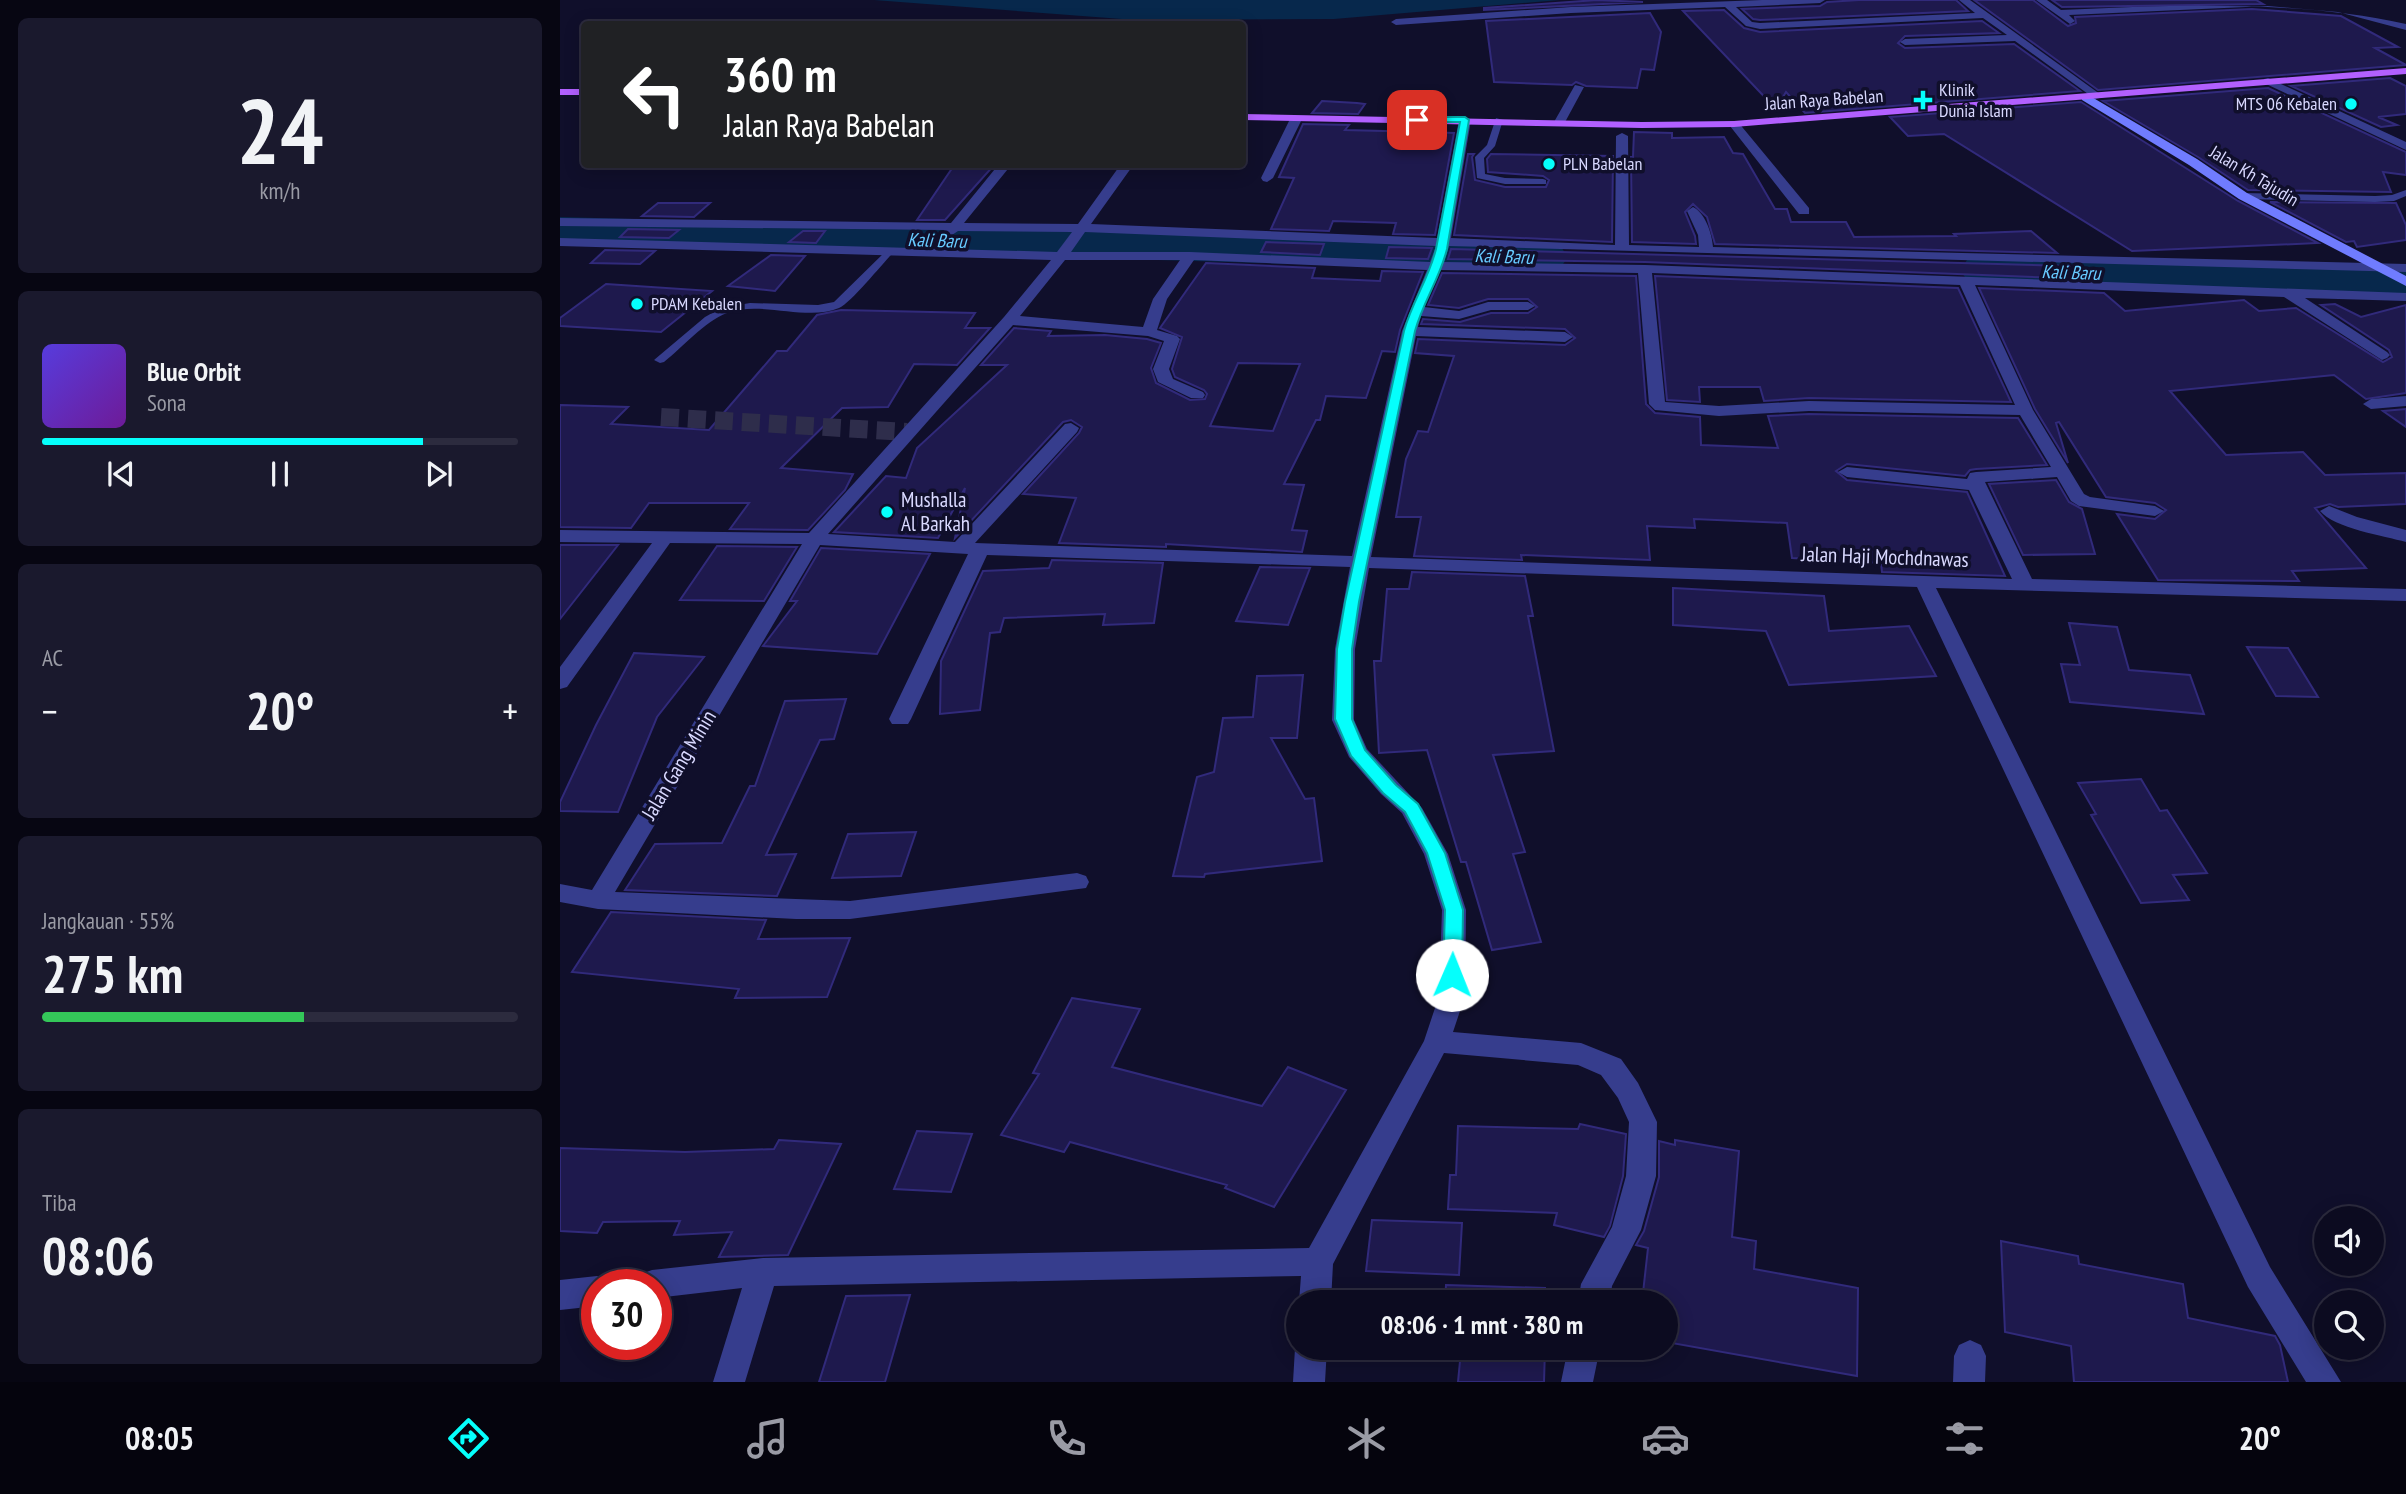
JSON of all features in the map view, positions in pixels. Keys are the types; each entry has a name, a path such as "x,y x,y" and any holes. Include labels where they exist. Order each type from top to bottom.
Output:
{"main road":[{"name":"Jalan Raya Babelan","path":"1246,117 1734,124 2406,71"},
{"path":"560,92 581,92"}],"street":[{"path":"1396,22 1417,25 1571,10 1820,0"},
{"path":"1964,0 2093,97"},
{"path":"2041,0 2074,24"},
{"path":"2060,13 2264,2 2327,6 2406,27"},
{"path":"1728,5 1749,24 1755,26 1985,15"},
{"path":"1905,42 2015,38"},
{"path":"2269,81 2406,146"},
{"path":"1560,122 1579,88"},
{"name":"Jalan Kh Tajudin","path":"2093,97 2243,196 2380,268"},
{"path":"1267,178 1296,119"},
{"path":"1316,1290 1318,1262 1437,1042 1452,996 1454,910 1436,853 1411,808 1357,752 1343,719 1345,649 1409,331 1440,254 1465,120"},
{"path":"1734,124 1804,211"},
{"path":"1622,136 1622,249"},
{"path":"935,249 1003,168"},
{"name":"Jalan Gang Minin","path":"598,900 814,539 1009,320 1064,253 1125,168"},
{"path":"1693,211 1705,235 1706,251"},
{"path":"560,222 1080,231 1645,269 2406,297"},
{"path":"560,242 888,252 935,249 1190,256 1622,249 2380,268 2402,275"},
{"path":"1149,332 1160,299 1190,256"},
{"path":"1645,269 1657,404 1661,407 1719,411 1809,406 2025,410"},
{"path":"1966,282 2025,410 2077,497 2085,502 2155,511"},
{"path":"2288,293 2382,355"},
{"path":"1415,311 1459,315 1476,312 1490,305 1528,306"},
{"path":"1009,320 1149,332 1172,338 1161,369 1166,382 1197,395"},
{"path":"1409,331 1565,337"},
{"path":"2371,404 2406,401"},
{"path":"900,719 970,548 1071,428"},
{"path":"2025,585 1976,485 1976,477 2062,471"},
{"path":"1847,472 1976,485"},
{"path":"2329,511 2351,521 2406,536"},
{"name":"Jalan Haji Mochdnawas","path":"560,536 814,539 970,548 1362,562 2406,595"},
{"path":"560,681 666,536"},
{"path":"1923,580 2259,1277 2325,1382"},
{"path":"560,893 598,900 796,910 850,909 1077,882"},
{"path":"1437,1042 1581,1054 1611,1067 1628,1091 1643,1122 1641,1176 1626,1230 1597,1290"},
{"path":"672,1282 763,1272 1318,1262"},
{"path":"729,1382 763,1272"},
{"path":"560,1295 581,1293"},
{"path":"1309,1382 1310,1360"},
{"path":"1577,1382 1582,1360"}],"lane":[{"path":"1499,120 1490,146 1479,157 1480,176 1505,181 1543,182"},
{"path":"2243,196 2375,199 2406,194"},
{"path":"660,360 709,319 725,310 750,306 818,308 837,305 888,252"}],"water":[{"path":"874,0 1560,0 1334,19 1135,20"}],"building":[{"path":"1597,0 1643,2 1484,10 1484,8"},
{"path":"1956,0 1968,11 1760,20 1753,19 1742,9 1820,6 1827,2"},
{"path":"1974,0 2033,0 2068,26 2076,23 2075,17 2252,9 2341,16 2398,47 2375,48 2406,65 2098,90"},
{"path":"2052,0 2256,0 2263,4 2062,7"},
{"path":"1724,10 1744,28 1760,32 1982,21 1999,33 1905,36 1898,43 1905,48 2014,44 2080,91 1805,113 1786,92 1776,109 1683,11"},
{"path":"1650,13 1661,32 1654,70 1641,69 1637,88 1586,86 1576,82 1572,85 1494,82 1486,21"},
{"path":"2390,78 2406,86 2406,114 2378,117 2397,125 2381,127 2291,86"},
{"path":"2268,88 2406,152 2406,175 2383,172 2391,192 2248,190 2103,101"},
{"path":"1322,101 1365,104 1358,114 1312,113"},
{"path":"2081,102 2238,201 2318,243 2132,251 1944,134 1908,136 1890,117"},
{"path":"1303,124 1349,125 1345,130 1424,132 1425,136 1426,132 1454,133 1435,235 1393,234 1396,223 1333,221 1329,231 1271,229 1294,178 1279,177"},
{"path":"1634,132 1672,133 1672,138 1724,137 1733,153 1743,154 1775,209 1787,209 1791,222 1846,222 1854,237 1956,236 1954,234 2031,231 2057,253 1715,244 1707,217 1693,204 1685,212 1696,244 1632,242 1631,157"},
{"path":"1468,154 1474,154 1472,157 1475,180 1505,187 1546,187 1549,180 1543,176 1488,172 1487,159 1491,154 1613,156 1612,242 1454,235"},
{"path":"952,168 991,168 945,220 917,220"},
{"path":"2270,202 2396,203 2406,225 2406,240 2357,247 2354,241 2346,242"},
{"path":"658,203 710,203 694,217 642,216"},
{"path":"628,229 679,230 669,238 620,237"},
{"path":"803,231 825,231 816,243 789,242"},
{"path":"1266,242 1324,244 1320,255 1261,252"},
{"path":"1389,247 1432,248 1428,259 1386,258"},
{"path":"1451,249 2072,266 2087,279 1645,262 1448,259"},
{"path":"605,250 655,251 640,264 591,263"},
{"name":"PDAM Kebalen","path":"771,255 805,256 775,291 728,286"},
{"path":"1206,263 1315,268 1312,278 1380,281 1382,271 1423,272 1400,330 1395,352 1382,351 1366,398 1326,396 1320,420 1316,420 1284,484 1304,485 1292,530 1307,531 1302,552 1166,544 1166,547 1059,543 1076,498 1023,494 1079,433 1082,427 1071,420 1063,422 955,538 965,488 938,538 834,532 886,476 906,478 917,448 1007,365 981,365 1014,328 1051,331 1048,336 1105,335 1161,343 1151,368 1156,383 1190,400 1205,399 1207,394 1204,390 1175,377 1172,369 1182,337 1160,328","holes":["1238,363 1300,364 1273,431 1210,426"]},
{"path":"1442,273 1636,276 1646,404 1655,413 1700,417 1701,445 1778,448 1768,416 1809,414 2018,418 2047,465 1976,469 1970,470 1965,476 1847,464 1836,471 1847,480 1967,492 2005,576 1882,572 1881,563 1792,558 1787,523 1694,519 1695,528 1647,526 1650,560 1521,555 1522,560 1414,556 1421,517 1396,517 1406,459 1418,431 1428,432 1454,356 1415,353 1418,339 1565,345 1575,338 1565,329 1421,324 1423,319 1460,322 1491,313 1528,313 1537,307 1528,299 1488,299 1459,308 1428,305"},
{"path":"1655,276 1958,288 2011,402 1809,398 1764,401 1760,387 1699,387 1700,402 1667,400"},
{"name":"PDAM Kebalen","path":"606,284 712,291 661,332 560,326 560,318"},
{"path":"1979,288 2104,293 2125,311 2244,300 2259,311 2296,308 2383,362 2392,357 2389,350 2321,305 2335,304 2361,317 2406,305 2406,393 2366,399 2334,375 2170,391 2226,455 2303,452 2325,475 2406,473 2406,504 2338,507 2330,504 2315,508 2366,568 2292,571 2299,581 2158,580 2117,514 2155,519 2166,510 2155,503 2106,497 2059,422 2056,423 2068,463 2035,409"},
{"path":"841,310 975,313 965,328 990,328 957,365 914,364 888,407 842,408 781,468 853,474 845,490 808,530 730,529 749,503 649,503 631,528 560,527 560,405 628,407 611,424 709,430 777,351 787,351 817,315"},
{"path":"2406,409 2406,427 2383,411"},
{"path":"2056,480 2069,502 2082,509 2095,554 2023,555 1989,484"},
{"path":"560,545 618,545 560,619"},
{"path":"717,546 797,547 764,601 680,600"},
{"path":"821,548 930,554 877,654 763,646 797,601 790,601"},
{"path":"1052,560 1163,563 1154,623 1103,625 1105,614 1004,618 1000,632 990,633 980,710 940,714 941,661 983,571 1049,568"},
{"path":"1260,567 1310,568 1288,625 1236,621"},
{"path":"1412,572 1525,576 1533,616 1528,616 1554,751 1493,755 1525,852 1513,854 1541,942 1492,950 1466,862 1461,862 1427,750 1379,753 1374,661 1381,661 1387,589 1409,589"},
{"path":"1673,588 1824,596 1829,631 1909,626 1936,676 1789,685 1766,631 1673,625"},
{"path":"2069,623 2117,627 2129,670 2190,675 2204,714 2070,702 2061,664 2080,665"},
{"path":"2247,647 2288,648 2318,697 2276,696"},
{"path":"634,653 704,657 657,717 618,812 560,811 560,802 596,725"},
{"path":"1303,675 1297,738 1271,738 1305,799 1314,798 1322,861 1205,874 1204,877 1173,876 1197,777 1214,772 1223,718 1253,717 1257,676"},
{"path":"846,699 834,739 820,740 766,855 796,854 777,896 625,890 655,844 722,843 750,786 755,786 785,701"},
{"path":"2141,779 2160,811 2167,810 2207,873 2173,875 2189,900 2141,903 2091,815 2096,814 2078,783"},
{"path":"916,832 901,876 832,878 848,834"},
{"path":"611,912 766,920 758,939 850,938 827,997 735,998 739,989 572,972"},
{"path":"1072,998 1140,1009 1112,1067 1262,1106 1288,1067 1346,1090 1274,1207 1225,1188 1227,1185 1070,1142 1064,1152 1001,1135 1039,1074 1033,1073"},
{"path":"1580,1124 1626,1134 1623,1176 1610,1226 1604,1237 1554,1225 1557,1213 1448,1209 1450,1175 1456,1175 1458,1126 1578,1129"},
{"path":"917,1131 972,1134 951,1192 894,1189"},
{"path":"779,1140 841,1144 788,1255 719,1257 732,1232 674,1235 680,1221 603,1222 597,1233 560,1231 560,1148 685,1152 774,1149"},
{"path":"1675,1140 1739,1151 1732,1237 1756,1241 1754,1269 1858,1288 1857,1376 1678,1344 1678,1290 1643,1290 1648,1248 1636,1245 1644,1231 1659,1177 1659,1141 1675,1145"},
{"path":"1372,1220 1462,1223 1459,1275 1366,1271"},
{"path":"2001,1241 2078,1256 2079,1264 2183,1284 2188,1318 2275,1336 2280,1345 2288,1382 2074,1382 2071,1346 2005,1332"},
{"path":"1446,1285 1545,1288 1545,1290 1446,1290"},
{"path":"910,1295 885,1382 819,1382 846,1296"},
{"path":"1441,1360 1545,1360 1544,1382 1458,1382 1460,1361"}],"waterway":[{"name":"Kali Baru","path":"560,230 1545,257"},
{"name":"Kali Baru","path":"1983,270 2406,281"}],"tunnel":[{"path":"661,417 907,432"}],"place":[{"name":"Klinik Dunia Islam","path":"1923,100"},
{"name":"MTS 06 Kebalen","path":"2351,104"},
{"name":"PLN Babelan","path":"1549,164"},
{"name":"PDAM Kebalen","path":"637,304"},
{"name":"Mushalla Al Barkah","path":"887,512"}],"route":[{"path":"1417,120 1465,120 1437,266 1415,311 1409,331 1352,602 1345,649 1343,719 1357,752 1411,808 1436,853 1454,910 1452,975"}]}
